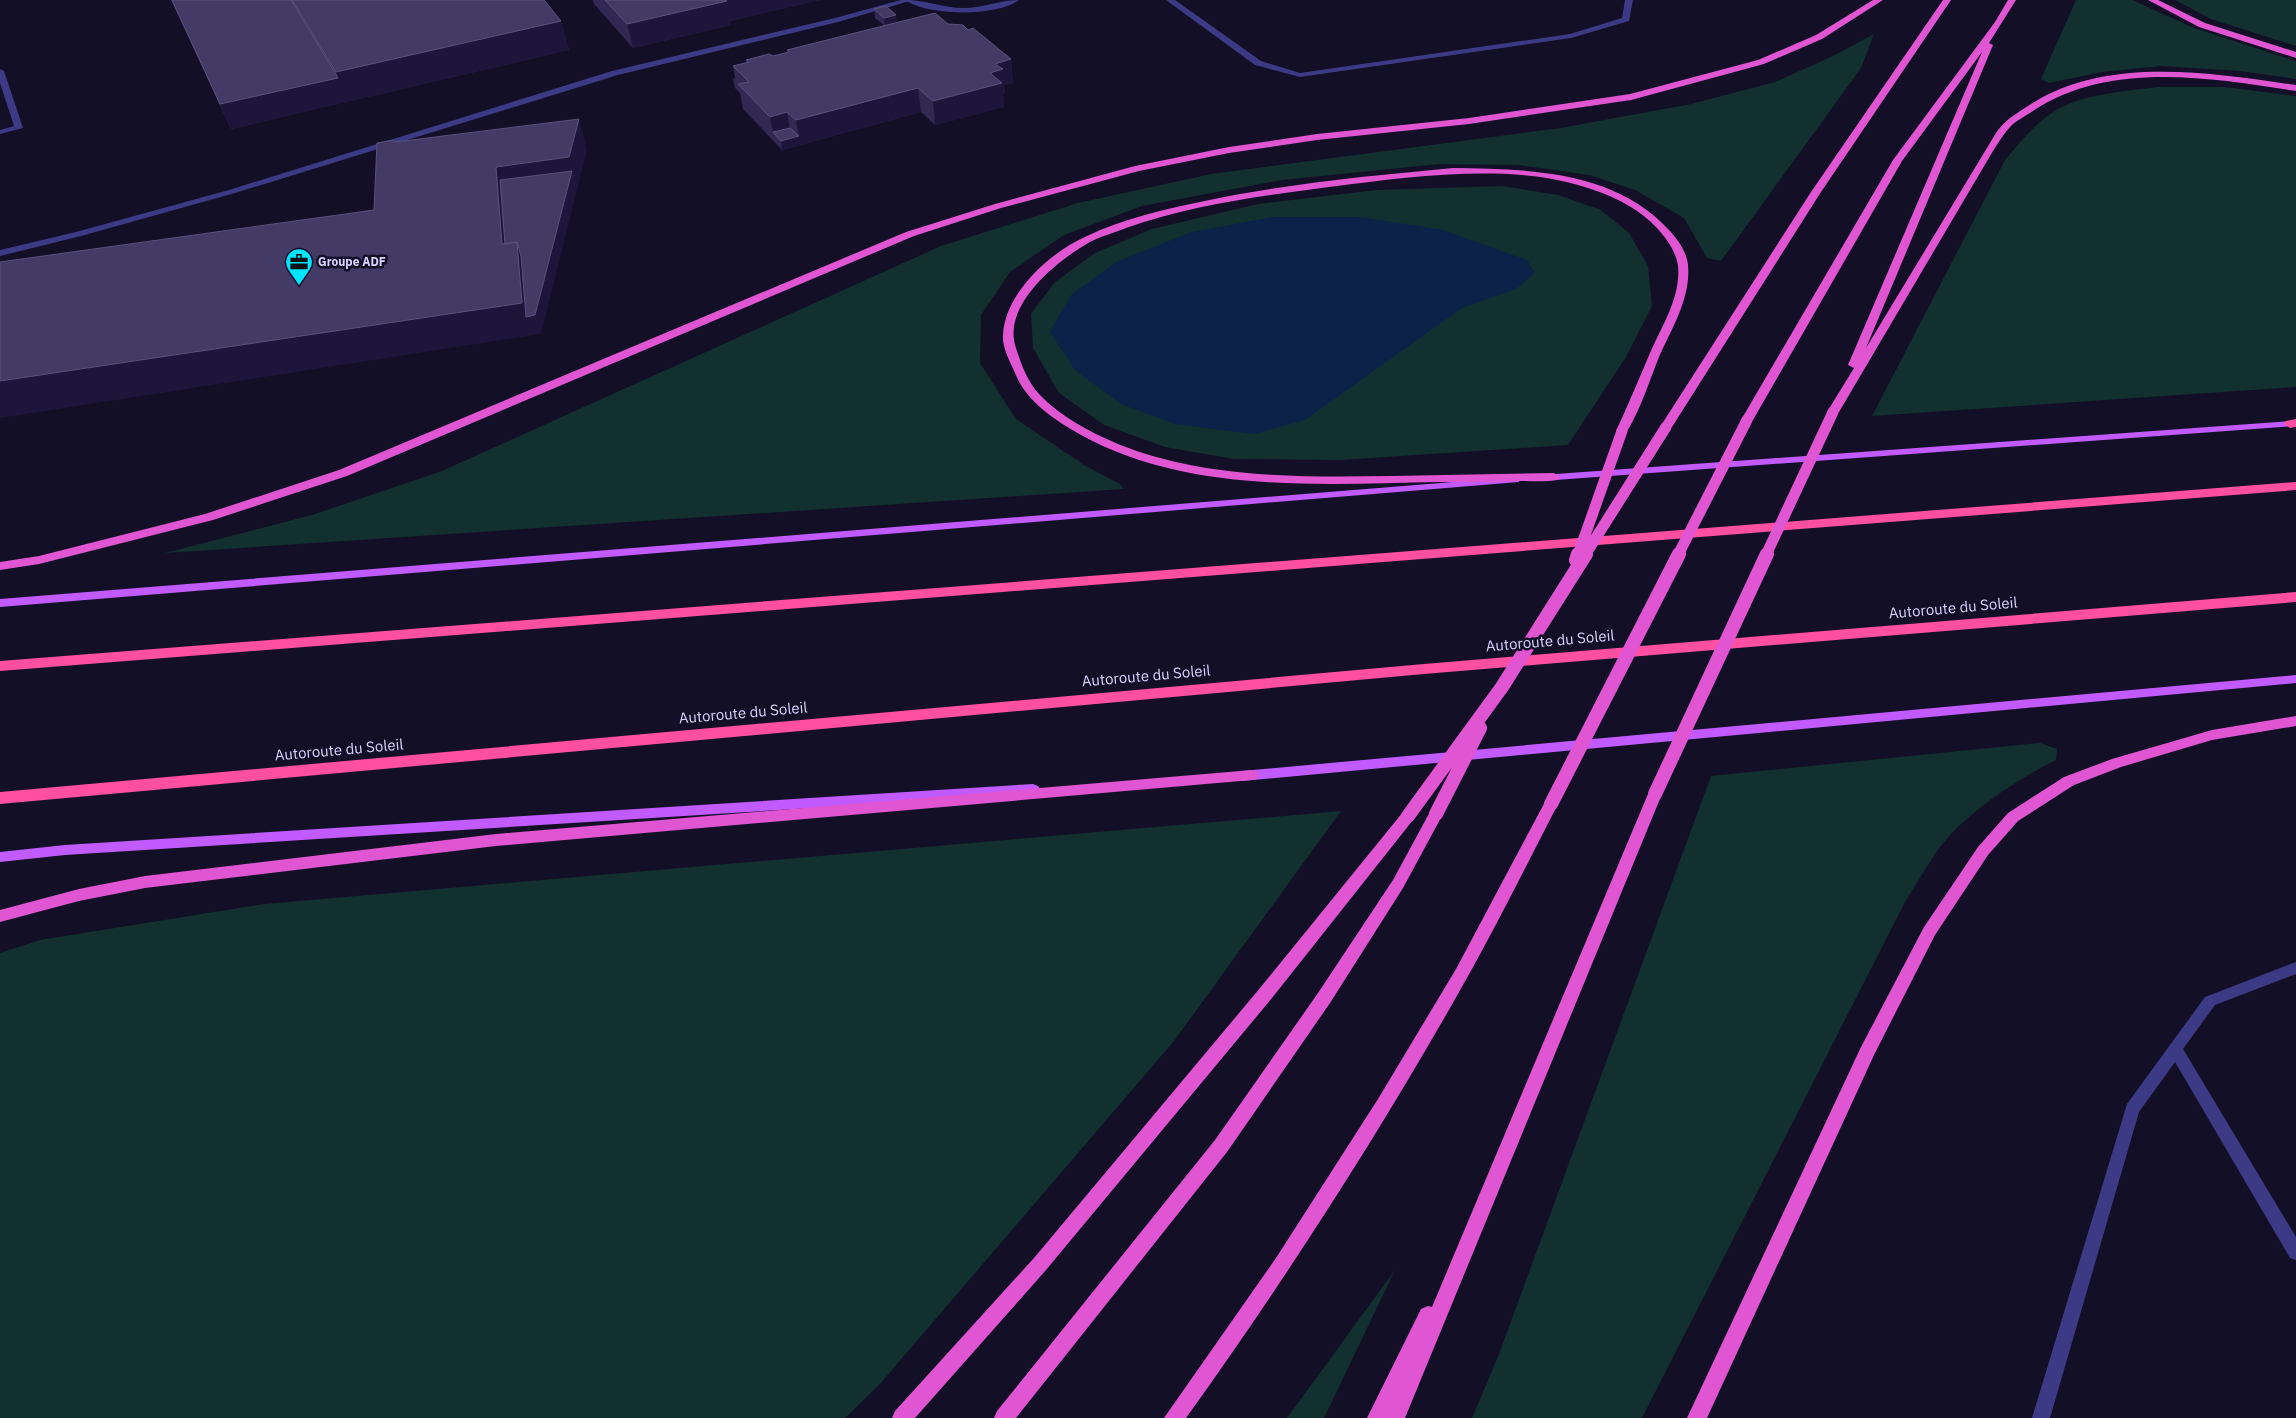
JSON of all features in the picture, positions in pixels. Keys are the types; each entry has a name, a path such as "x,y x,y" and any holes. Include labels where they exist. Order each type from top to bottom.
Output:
{"highway":[{"path":"0,566 39,560 209,517 343,473 653,344 910,234 998,206 1138,168 1229,150 1317,137 1469,121 1631,97 1761,62 1819,37 1879,0"},
{"path":"902,1418 1052,1249 1266,994 1408,816 1502,687 1816,192 1947,0"},
{"path":"1174,1418 1212,1367 1318,1208 1448,996 1551,804 1747,420 1898,160 1999,22 2012,0"},
{"path":"2152,0 2202,25 2296,55"},
{"path":"1394,1418 1655,794 1833,412 1999,22"},
{"path":"1833,412 1989,150 2008,124 2032,107 2065,91 2104,80 2127,77 2218,78 2296,88"},
{"path":"1554,477 1336,480 1264,478 1205,473 1138,456 1092,437 1060,417 1034,396 1023,379 1008,342 1009,321 1022,295 1049,264 1089,238 1157,214 1250,194 1453,171 1522,172 1566,179 1616,195 1652,217 1673,240 1683,262 1682,293 1622,431 1568,585"},
{"path":"0,666 1499,546 2296,486"},
{"name":"Autoroute du Soleil","path":"0,798 1434,668 2296,597"},
{"path":"1004,1418 1221,1146 1324,998 1398,884 1502,687"},
{"path":"1697,1418 1866,1052 1929,931 1983,852 2013,817 2069,781 2117,763 2212,735 2296,721"},
{"path":"0,916 145,882 496,840 1252,775"},
{"path":"1378,1418 1486,1195"}],"main road":[{"path":"0,603 1204,507 1554,477 2294,423"},
{"path":"0,857 95,848 1252,775 2296,679"}],"street":[{"path":"0,253 88,233 184,206 617,73 909,0 928,6 952,10 984,8 1015,0"},
{"path":"1170,0 1258,63 1300,75 1571,36 1626,19 1629,0"},
{"path":"0,71 19,128 0,132"},
{"path":"2041,1418 2132,1109 2210,1001 2296,968"},
{"path":"2175,1048 2296,1252"}],"green space":[{"path":"2076,0 2132,0 2194,28 2296,61 2296,79 2240,71 2161,66 2102,72 2049,83 2041,79"},
{"path":"2175,0 2296,0 2296,46 2211,19"},
{"path":"1874,34 1861,68 1721,261 1707,258 1684,218 1635,190 1589,175 1519,165 1439,164 1282,180 1142,206 1064,235 1010,272 981,315 980,363 1016,419 1084,465 1120,484 1124,489 165,553 312,515 442,471 941,246 1078,203 1211,174 1561,128 1691,104 1775,82 1833,56"},
{"path":"2158,87 2224,87 2296,96 2296,387 1872,416 2005,160 2018,145 2047,116 2064,106 2098,95"},
{"path":"1503,186 1558,195 1601,210 1629,233 1648,266 1652,306 1626,357 1568,445 1340,460 1234,459 1165,447 1104,425 1059,393 1033,348 1031,314 1055,282 1095,253 1152,229 1258,204 1377,190"},
{"path":"2040,743 2057,749 2056,760 2000,793 1950,835 1926,867 1905,902 1642,1418 1472,1418 1499,1354 1711,776"},
{"path":"1341,811 1174,1041 879,1385 845,1418 0,1418 0,953 40,940 264,904"},
{"path":"1395,1270 1324,1418 1287,1418"}],"water":[{"path":"1273,217 1360,217 1443,230 1527,260 1535,273 1516,289 1462,308 1305,420 1254,434 1175,424 1121,404 1075,370 1050,332 1071,295 1116,262 1192,232"}],"building":[{"path":"172,0 291,0 338,78 220,104"},
{"path":"292,0 544,0 561,21 336,72"},
{"path":"605,0 725,0 727,1 627,24"},
{"path":"886,6 896,15 884,18 874,9"},
{"path":"935,13 948,24 963,25 968,30 973,28 1011,59 995,64 1003,69 990,73 1002,83 933,101 918,88 796,120 787,112 770,117 738,84 749,82 733,66 749,62 746,60 769,54 773,56 789,52 787,50"},
{"name":"Groupe ADF","path":"579,119 569,157 496,167 502,244 517,242 522,303 0,381 0,262 374,210 377,143"},
{"path":"790,128 799,136 781,141 773,132"},
{"path":"572,171 535,315 526,317 521,256 517,242 505,244 500,180"}],"place":[{"name":"Groupe ADF","path":"299,286"}]}
